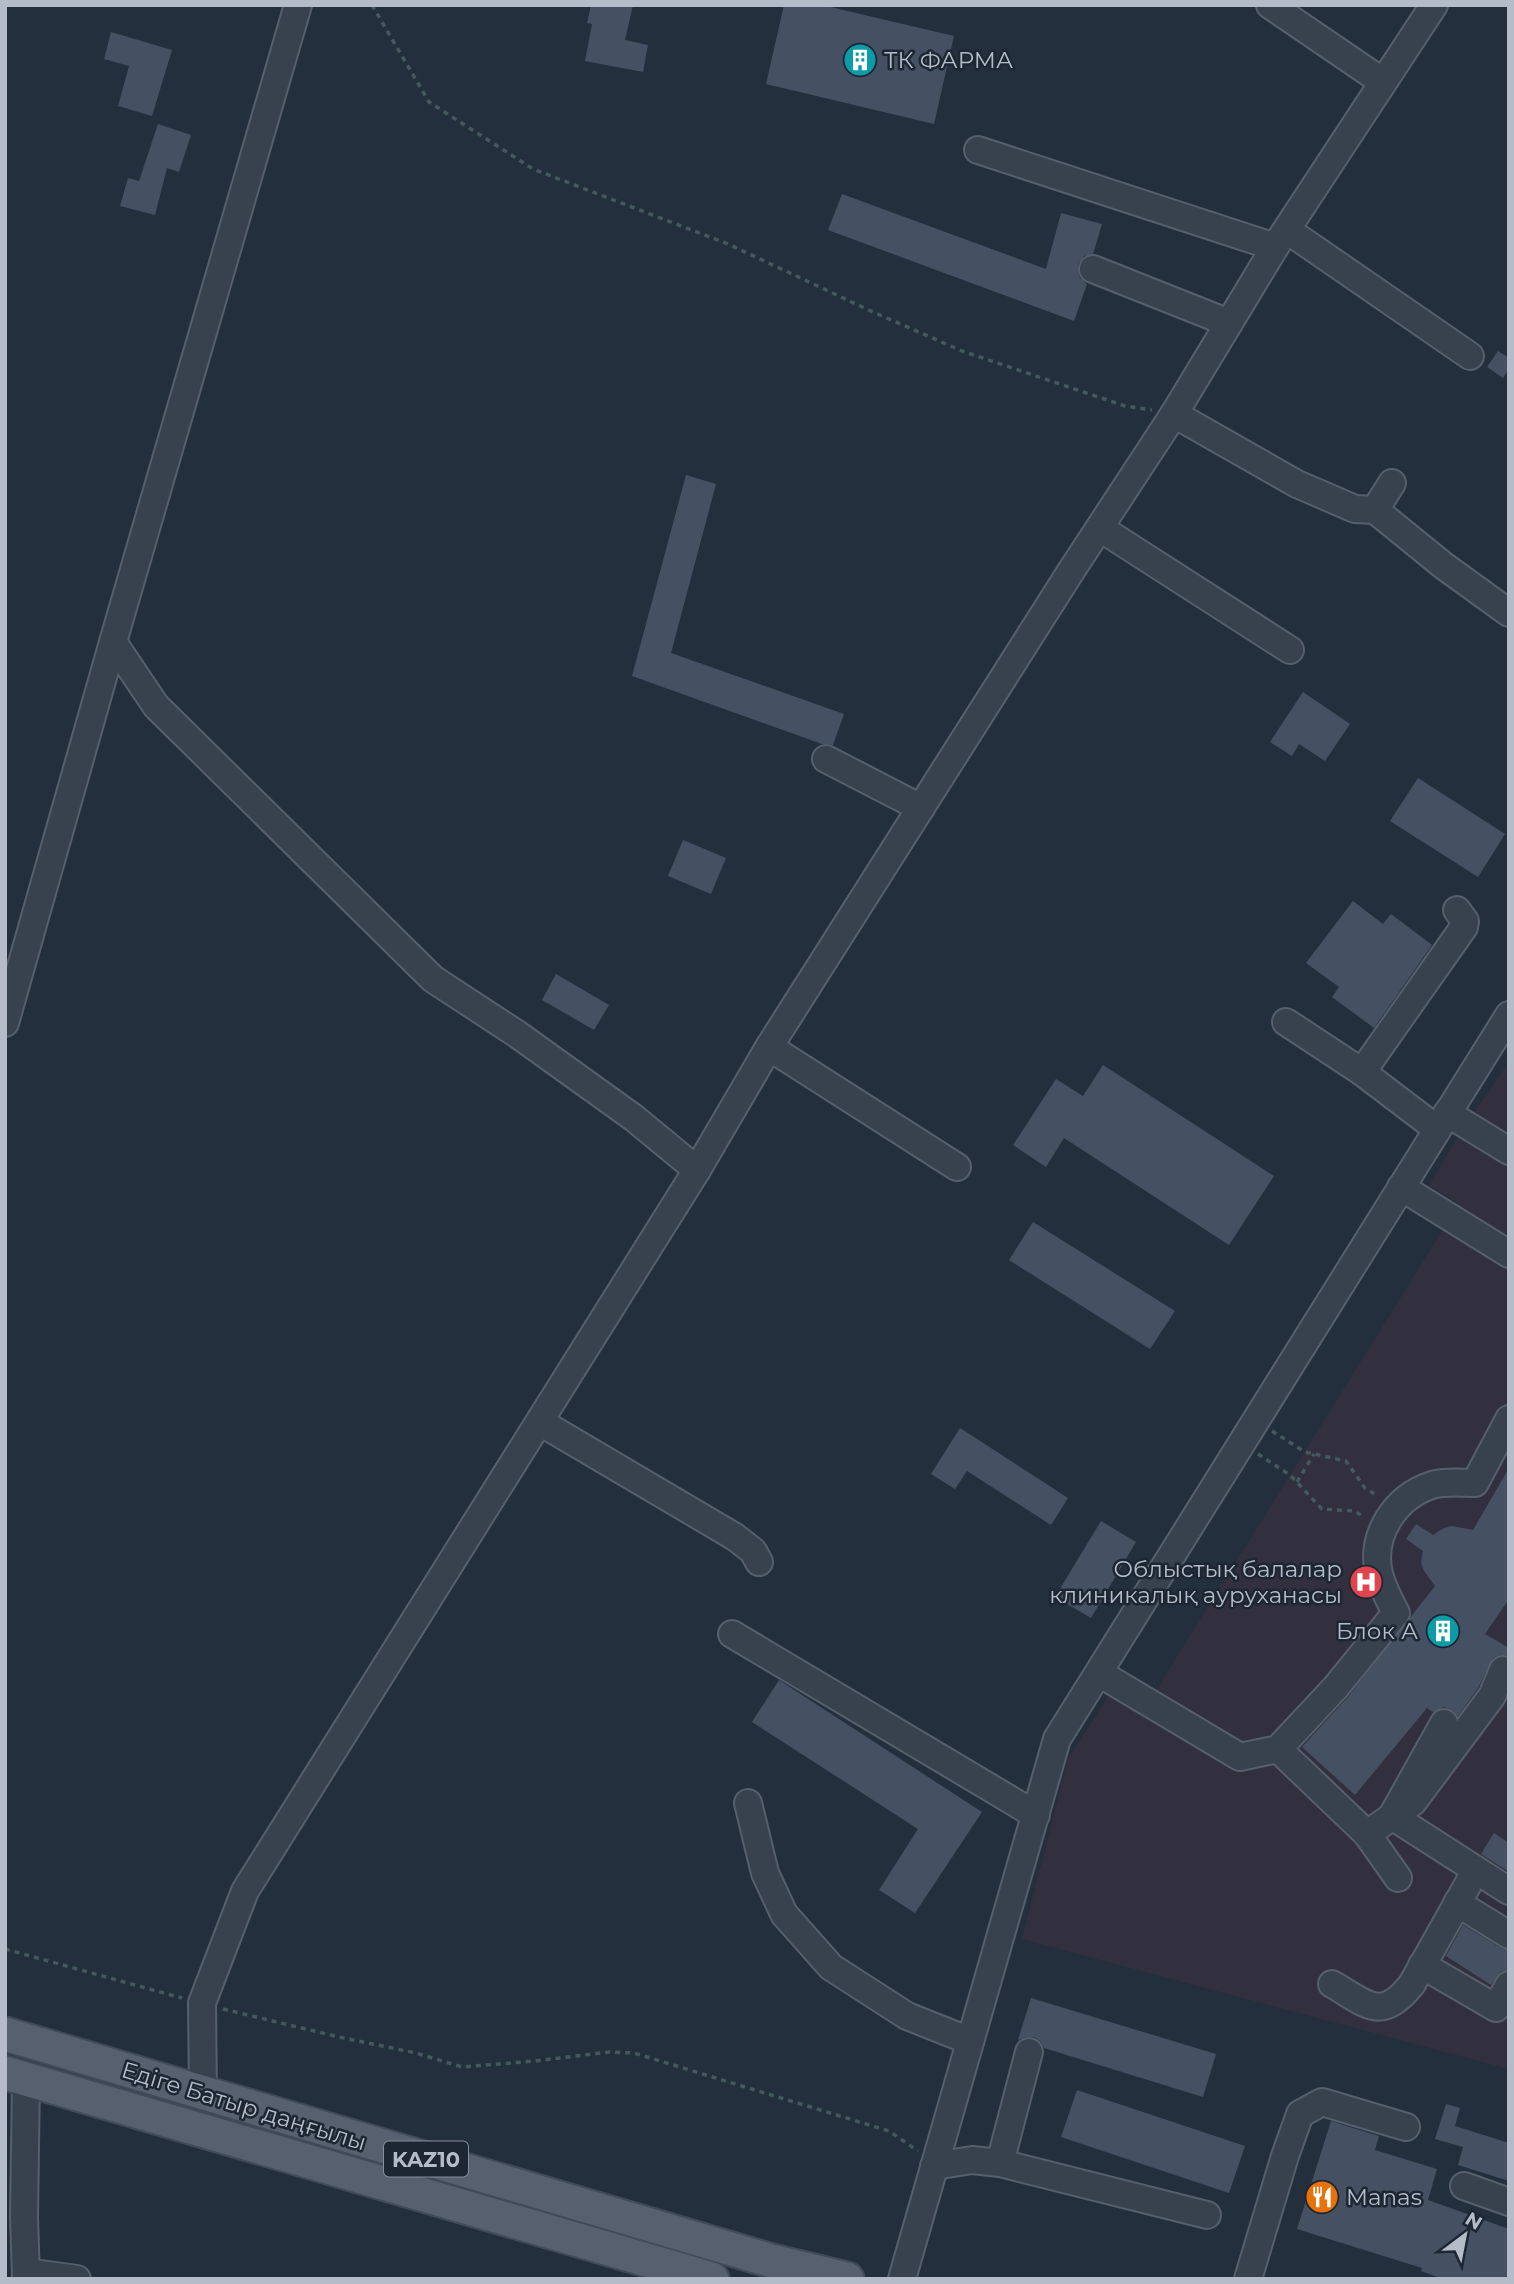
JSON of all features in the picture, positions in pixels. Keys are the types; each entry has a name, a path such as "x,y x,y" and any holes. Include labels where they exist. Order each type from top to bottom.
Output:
{"main road":[{"name":"Едіге Батыр даңғылы","path":"5,2034 772,2261 848,2279"},
{"name":"Едіге Батыр даңғылы","path":"16,2076 712,2279"}],"street":[{"path":"5,1023 298,5"},
{"path":"1270,5 1383,82"},
{"path":"203,2094 202,2003 245,1891 697,1170 769,1047 1174,414 1281,238 1434,5"},
{"path":"978,150 1281,238 1470,356"},
{"path":"1093,270 1229,323"},
{"path":"1174,414 1297,484 1355,509 1375,510 1444,566 1509,613"},
{"path":"1375,510 1392,484"},
{"path":"1100,528 1290,650"},
{"path":"113,642 156,706 433,979 517,1034 634,1118 697,1170"},
{"path":"826,759 921,808"},
{"path":"1362,1072 1464,927 1465,920 1457,910"},
{"path":"902,2279 1057,1739 1509,1015"},
{"path":"1286,1022 1442,1121 1509,1151"},
{"path":"769,1047 957,1167"},
{"path":"1401,1187 1509,1254"},
{"path":"1099,1673 1240,1757 1278,1749 1336,1687 1396,1613 1385,1593 1377,1552 1389,1518 1413,1493 1434,1484 1475,1483 1509,1419"},
{"path":"540,1422 735,1537 753,1551 759,1562"},
{"path":"732,1634 1036,1815"},
{"path":"1367,1834 1413,1802 1500,1700 1503,1671"},
{"path":"1392,1816 1444,1723"},
{"path":"1278,1749 1367,1834 1398,1878"},
{"path":"748,1803 765,1872 784,1914 831,1967 907,2016 971,2041"},
{"path":"1392,1816 1509,1891"},
{"path":"1332,1984 1375,2008 1388,2006 1401,1998 1476,1870"},
{"path":"1457,1903 1509,1935"},
{"path":"1422,1965 1496,2007 1509,1985"},
{"path":"1000,2163 1029,2052"},
{"path":"16,2076 15,2215 26,2275 77,2279"},
{"path":"1248,2279 1300,2115 1322,2102 1406,2127"},
{"path":"934,2166 971,2160 1000,2163 1207,2215"},
{"path":"1464,2186 1509,2202"}],"path":[{"path":"372,5 429,102 533,169 728,244 962,352 1125,406 1174,414"},
{"path":"1256,1421 1305,1452 1346,1461 1389,1518"},
{"path":"1241,1444 1290,1475 1322,1509 1354,1511 1389,1518"},
{"path":"1297,1482 1314,1454"},
{"path":"5,1949 202,2003 339,2038 416,2053 462,2067 609,2052 634,2053 889,2131 912,2146 934,2166"}],"shaded area":[{"name":"Облыстық балалар клиникалық ауруханасы","path":"1509,1062 1509,2069 1022,1939 1068,1759 1113,1689 1145,1708 1459,1204 1429,1185 1465,1125"}],"building":[{"path":"591,5 633,5 625,40 648,45 643,72 585,61 592,24 587,23"},
{"name":"ТК ФАРМА","path":"784,5 822,5 954,36 934,124 766,84"},
{"path":"111,32 172,50 152,116 118,106 129,66 104,59"},
{"path":"158,124 191,135 179,172 167,168 155,215 120,206 128,178 139,181"},
{"path":"842,194 1046,269 1061,213 1102,224 1093,254 1084,256 1078,264 1080,278 1087,284 1074,321 828,230"},
{"path":"1498,351 1509,358 1509,369 1503,378 1487,367"},
{"path":"686,475 716,484 671,653 844,714 833,745 822,744 632,676"},
{"path":"1303,692 1350,724 1325,761 1299,744 1292,756 1270,742"},
{"path":"1418,778 1505,834 1478,877 1390,821"},
{"path":"683,840 726,858 711,894 668,876"},
{"path":"1353,901 1383,924 1391,914 1432,945 1374,1028 1332,997 1339,987 1306,963"},
{"path":"556,974 609,1005 594,1030 542,1000"},
{"path":"1103,1065 1274,1176 1229,1245 1064,1138 1046,1167 1013,1145 1056,1079 1083,1096"},
{"path":"1033,1222 1175,1311 1150,1349 1009,1260"},
{"path":"960,1428 1068,1498 1051,1525 967,1471 955,1489 931,1474"},
{"name":"Блок А","path":"1509,1468 1509,1599 1485,1634 1509,1648 1509,1655 1493,1658 1478,1688 1458,1716 1444,1707 1433,1712 1427,1708 1355,1795 1302,1747 1348,1697 1435,1586 1424,1571 1421,1562 1423,1551 1406,1539 1416,1524 1433,1535 1452,1526 1473,1530"},
{"path":"1101,1521 1136,1542 1091,1618 1055,1597"},
{"path":"779,1680 982,1812 915,1913 879,1890 918,1829 752,1722"},
{"path":"1494,1833 1509,1843 1509,1872 1481,1854"},
{"path":"1463,1925 1509,1951 1509,1969 1500,1972 1491,1985 1446,1956"},
{"path":"1031,1998 1216,2054 1203,2097 1044,2048 1034,2037 1018,2040"},
{"path":"1077,2090 1245,2146 1229,2193 1061,2137"},
{"path":"1446,2104 1460,2108 1455,2126 1509,2143 1509,2181 1458,2165 1463,2147 1435,2139"},
{"path":"1331,2121 1379,2136 1375,2150 1437,2169 1428,2200 1509,2229 1509,2279 1443,2279 1421,2271 1422,2268 1297,2229"}],"place":[{"name":"ТК ФАРМА","path":"860,60"},
{"name":"Облыстық балалар клиникалық ауруханасы","path":"1366,1582"},
{"name":"Блок А","path":"1443,1631"},
{"name":"Manas","path":"1322,2197"}]}
